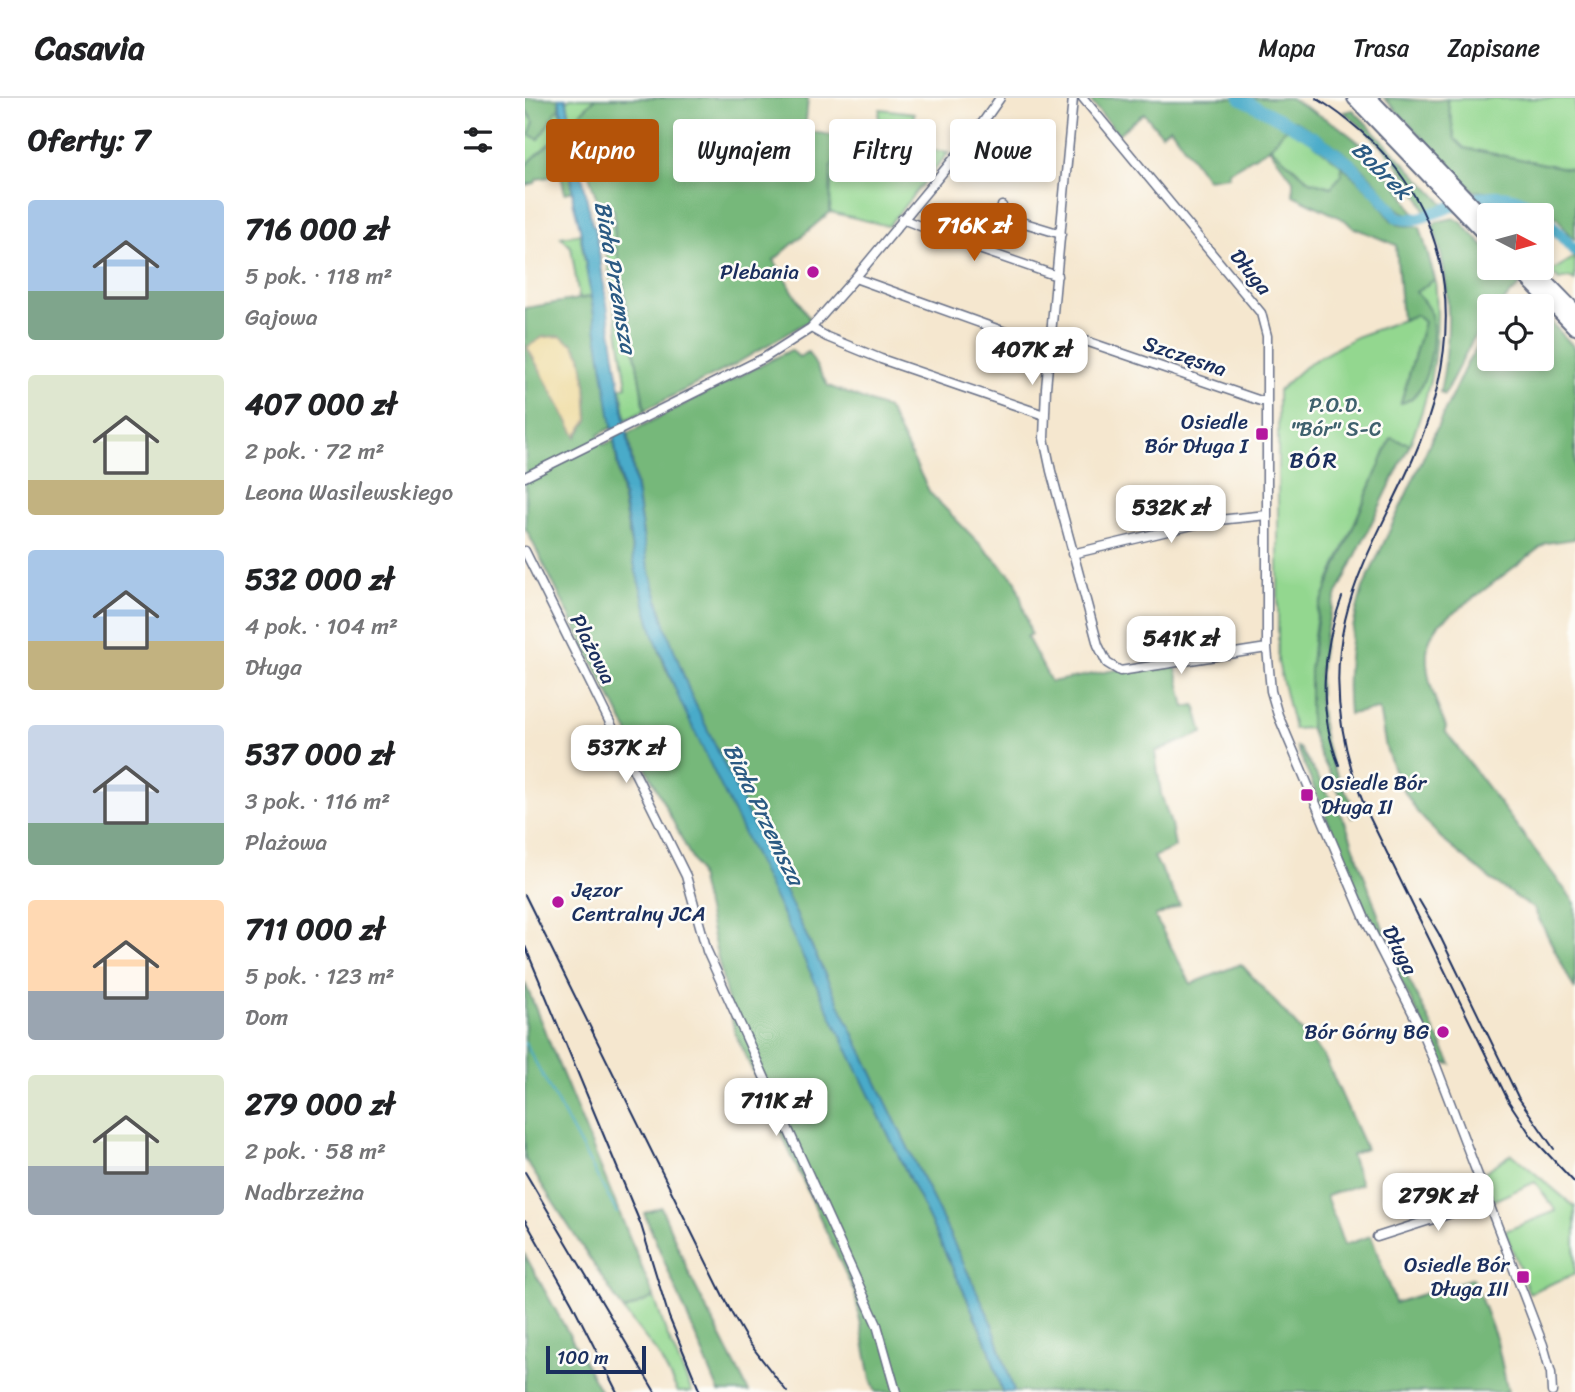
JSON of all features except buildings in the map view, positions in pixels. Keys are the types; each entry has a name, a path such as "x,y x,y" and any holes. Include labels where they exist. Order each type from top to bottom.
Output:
{"highway":[{"path":"1355,98 1477,225"},
{"path":"1369,98 1477,210"},
{"path":"1532,280 1567,309"},
{"path":"1542,280 1567,309 1575,327"}],"street":[{"path":"525,477 764,358 811,328 976,132 1000,98"},
{"path":"1073,98 1044,415 1047,454 1098,645 1107,663 1119,671 1267,648"},
{"name":"Długa","path":"1083,98 1261,313 1267,336 1267,648 1271,691 1278,715 1365,919 1418,1023 1543,1345 1551,1373 1552,1392"},
{"path":"1072,114 1089,108"},
{"path":"1003,206 1001,213 1005,217 1061,234"},
{"path":"902,219 1057,276"},
{"path":"855,278 1050,348"},
{"path":"811,328 881,359 1044,415"},
{"name":"Szczęsna","path":"1051,332 1083,340 1267,401"},
{"path":"1072,554 1209,521 1267,515"},
{"name":"Plażowa","path":"525,551 686,876 708,951 872,1314 896,1392"},
{"path":"1377,1237 1489,1201"}],"green space":[{"path":"525,98 559,98 559,107 552,119 546,119 546,128 539,139 529,135 534,122 525,108"},
{"path":"570,98 596,98 574,119 570,119 567,101"},
{"path":"596,98 808,98 806,119 673,119 673,182 815,182 815,133 829,135 830,212 774,260 810,320 732,366 645,410 615,239 614,210 599,206 591,182 659,182 659,119 574,119"},
{"path":"1088,98 1290,98 1338,126 1367,149 1400,189 1415,215 1404,213 1396,207 1363,169 1318,134 1293,120 1270,147 1310,181 1331,187 1342,175 1341,165 1373,195 1391,220 1399,225 1420,227 1435,279 1416,292 1429,309 1433,338 1429,366 1418,390 1411,398 1401,403 1424,322 1416,315 1402,320 1396,245 1352,227 1345,220 1293,195 1293,180 1269,148 1228,172 1229,176 1207,179 1170,127 1161,134 1144,113 1118,134"},
{"path":"1384,98 1447,99 1455,139 1464,148 1575,170 1575,239 1554,216 1554,203 1538,203 1509,193 1474,191"},
{"path":"1575,98 1575,170 1464,148 1455,139 1447,99"},
{"path":"559,107 562,119 552,119"},
{"path":"525,108 534,122 529,135 539,139 546,128 546,147 525,166"},
{"path":"880,109 914,113 913,119 879,119"},
{"path":"1353,110 1445,205 1426,212 1401,169 1369,133 1344,112"},
{"path":"1286,128 1310,141 1341,165 1342,175 1331,187 1310,181 1269,147"},
{"path":"546,147 546,178 525,185 525,166"},
{"path":"936,151 949,152 936,168"},
{"path":"563,182 572,182 573,191 565,193"},
{"path":"831,182 924,182 888,226 830,212"},
{"path":"1454,218 1477,239 1477,280 1515,280 1520,285 1511,294 1477,294 1477,334 1444,395 1440,392 1447,350 1448,309 1444,268 1433,227 1436,222"},
{"path":"614,226 645,410 626,420 621,388 627,386 603,232 607,227"},
{"path":"580,234 591,297 579,298 571,247 561,237"},
{"path":"1575,257 1575,281 1569,278 1559,280 1554,276 1554,270"},
{"name":"P.O.D. \"Bór\" S-C","path":"1435,279 1436,343 1418,424 1410,444 1391,439 1328,584 1318,610 1313,639 1310,728 1294,729 1278,662 1278,391 1308,364 1356,337 1416,315 1424,322 1401,403 1411,399 1424,379 1432,338 1430,312 1416,292"},
{"path":"591,297 613,427 598,435 603,445 614,440 633,555 647,612 665,667 966,1296 990,1351 1002,1392 876,1392 871,1379 855,1294 735,1033 698,871 526,529 525,308","holes":["573,344 581,356 588,420 577,436"]},
{"path":"1554,326 1575,348 1575,539 1546,543 1439,624 1430,639 1427,660 1445,731 1575,903 1575,990 1534,909 1494,882 1444,841 1417,812 1398,781 1386,748 1379,709 1349,714 1350,651 1363,588 1466,365 1477,347 1477,371 1554,371"},
{"path":"791,350 799,357 808,352 828,386 888,409 930,493 1016,581 1031,634 1027,637 1051,682 1174,659 1185,707 1195,705 1203,733 1155,752 1161,794 1175,847 1154,857 1180,905 1155,917 1191,984 1241,964 1324,1056 1366,1149 1351,1155 1361,1184 1326,1196 1344,1245 1371,1236 1395,1303 1473,1278 1497,1341 1508,1392 1014,1392 991,1321 690,693 666,628 647,562 628,433"},
{"path":"1391,438 1410,444 1337,594 1321,657 1320,702 1326,745 1333,766 1358,815 1352,818 1310,728 1310,670 1319,608"},
{"path":"1297,747 1345,822 1383,928 1451,1064 1443,1063 1367,915"},
{"path":"525,983 654,1297 624,1311 525,1159"},
{"path":"1512,1154 1575,1207 1575,1274 1529,1293 1505,1231 1556,1211 1535,1182 1493,1201 1483,1173"},
{"path":"661,1207 692,1280 749,1392 719,1392 644,1213"},
{"path":"525,1255 601,1392 525,1392"},
{"path":"654,1297 692,1392 678,1392 658,1354 624,1311"}],"sand":[{"path":"560,336 573,344 581,356 586,385 588,420 576,436 527,347 543,337"}],"water":[{"path":"559,98 566,98 570,119 562,119"},
{"path":"572,182 583,182 592,224 595,227 647,562 666,628 690,693 991,1321 1014,1392 1002,1392 990,1351 966,1296 681,703 654,636 635,568 580,228 573,201"}],"waterway":[{"name":"Bobrek","path":"1240,98 1329,148 1350,164 1397,217 1415,219 1489,196 1503,196 1525,203"},
{"name":"Bobrek","path":"1554,228 1575,251"},
{"path":"525,1043 617,1213"}],"railway":[{"path":"1316,98 1362,132 1397,170 1423,212 1439,257 1445,304 1443,354 1432,406 1413,459 1358,578 1345,620 1338,669 1341,718 1350,765 1367,812 1509,1102 1532,1137 1575,1183"},
{"path":"1339,765 1327,723 1325,681 1330,638 1342,597"},
{"path":"525,895 732,1314 747,1340 787,1392"},
{"path":"1419,900 1439,934 1518,1097 1554,1149"},
{"path":"525,946 641,1225 669,1317 700,1392"},
{"path":"525,1172 655,1392"},
{"path":"525,1220 572,1303 617,1392"}],"place":[{"name":"Plebania","path":"813,272"},
{"name":"Osiedle Bór Długa I","path":"1262,434"},
{"name":"Osiedle Bór Długa II","path":"1307,795"},
{"name":"Jęzor Centralny JCA","path":"558,902"},
{"name":"Bór Górny BG","path":"1443,1032"},
{"name":"Osiedle Bór Długa III","path":"1523,1277"}],"district":[{"name":"BÓR","path":"1314,460"}],"water label":[{"name":"Biała Przemsza","path":"616,277"},
{"name":"Biała Przemsza","path":"764,814"}]}
